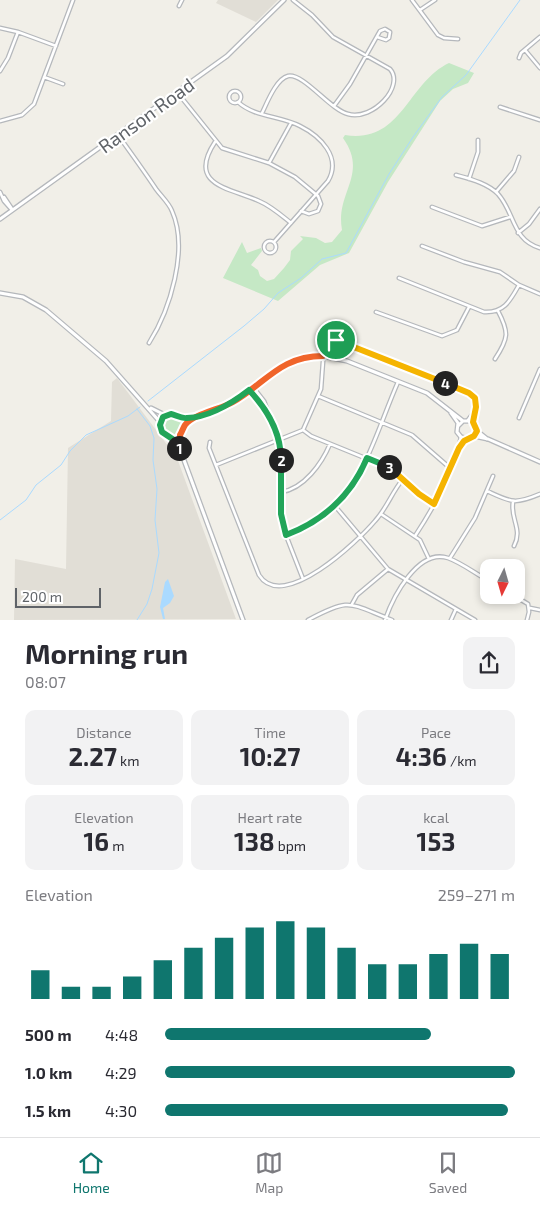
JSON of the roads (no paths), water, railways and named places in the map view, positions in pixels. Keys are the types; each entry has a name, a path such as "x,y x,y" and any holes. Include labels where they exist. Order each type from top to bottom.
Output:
{"street":[{"path":"0,121 14,119 29,111 73,0"},
{"path":"178,6 182,0"},
{"name":"Ranson Road","path":"0,219 234,50 284,0"},
{"path":"262,113 280,81 289,76 299,78 342,112 359,116 370,113 383,102 394,82 394,75 390,69 333,37 312,15 293,0"},
{"path":"412,0 438,35 448,39 458,39"},
{"path":"420,10 435,0"},
{"path":"0,28 18,32 56,46"},
{"path":"334,106 347,90 366,56 377,37 382,29 390,32 390,38 386,40 377,37"},
{"path":"0,71 18,32"},
{"path":"519,58 540,37"},
{"path":"525,50 540,68"},
{"path":"44,77 63,84"},
{"path":"177,92 215,142 222,148 269,164 295,177 316,194 321,202 318,211 311,214 301,211"},
{"path":"238,102 240,94 232,92 229,98 230,101 238,102 247,109 301,126 329,149 332,158 330,178 274,242 266,243 264,248 267,252 274,251 276,248 274,242"},
{"path":"500,107 540,120"},
{"path":"269,164 291,122"},
{"path":"118,135 171,208 176,224 179,250 176,270 164,314 149,343"},
{"path":"469,179 478,152 478,140"},
{"path":"215,142 208,154 206,165 213,182 220,187 258,200 291,223"},
{"path":"496,192 514,171 519,157"},
{"path":"456,175 496,192 505,205 518,233 528,243 540,248"},
{"path":"0,192 12,210"},
{"path":"432,207 482,226 510,218"},
{"path":"518,233 529,224 540,209"},
{"path":"422,246 464,262 500,272 519,285 540,294"},
{"path":"399,278 484,312 498,311 510,302 519,285"},
{"path":"0,293 23,296 46,310 103,357 160,422 162,432 171,438 181,452 244,620"},
{"path":"376,312 442,336 457,330 469,307"},
{"path":"495,359 507,332 498,311"},
{"path":"216,465 303,430 322,386 324,348 329,342 336,340 469,393 476,400 473,422 477,431 488,439"},
{"path":"181,452 180,435 184,426 200,416 229,404 270,373 288,363 306,357 323,356 347,361 433,397 451,413 473,422"},
{"path":"520,418 540,369"},
{"path":"536,377 540,379"},
{"path":"286,535 318,520 335,506 350,488 367,458 398,382"},
{"path":"253,387 264,401 279,441 282,520 303,579"},
{"path":"249,390 267,412"},
{"path":"318,396 412,434 450,468"},
{"path":"147,406 166,415 171,414 187,418 200,416"},
{"path":"458,426 476,411"},
{"path":"451,413 458,426 457,432 466,440"},
{"path":"160,422 166,415"},
{"path":"180,416 184,426"},
{"path":"303,430 308,435 392,469 419,494 434,504"},
{"path":"459,448 466,440 474,436 477,431"},
{"path":"171,438 180,435"},
{"path":"474,436 488,439 540,462"},
{"path":"415,536 434,504 459,448 461,437"},
{"path":"210,442 216,465 261,579 276,586 303,579 326,567 361,536 381,514 403,480"},
{"path":"281,492 293,488 310,475 322,460 330,444"},
{"path":"450,559 475,518 493,476"},
{"path":"487,491 513,502 519,502 540,494"},
{"path":"513,502 512,512 519,533 514,546"},
{"path":"335,506 388,569 475,620"},
{"path":"381,514 422,542 429,559"},
{"path":"386,618 395,595 407,580 429,559 440,557 450,559 480,576"},
{"path":"352,604 357,596 388,569"},
{"path":"525,601 530,608 540,610"},
{"path":"308,620 338,605 352,604 392,620"},
{"path":"527,620 530,608"},
{"path":"450,620 456,609"},
{"path":"317,614 320,620"}],"water":[{"path":"168,579 174,596 170,603 163,608 165,619 163,619 160,607 165,582"}],"waterway":[{"path":"148,401 244,326 264,309 278,293 301,278 322,259 346,253 389,174 413,137 442,97 466,75 520,0"},
{"path":"0,520 26,500 36,485 61,465 70,451 86,435 128,416 140,407"},
{"path":"137,409 150,426 154,438 153,460 157,489 155,520 159,553 152,589 147,604 137,620"}]}
